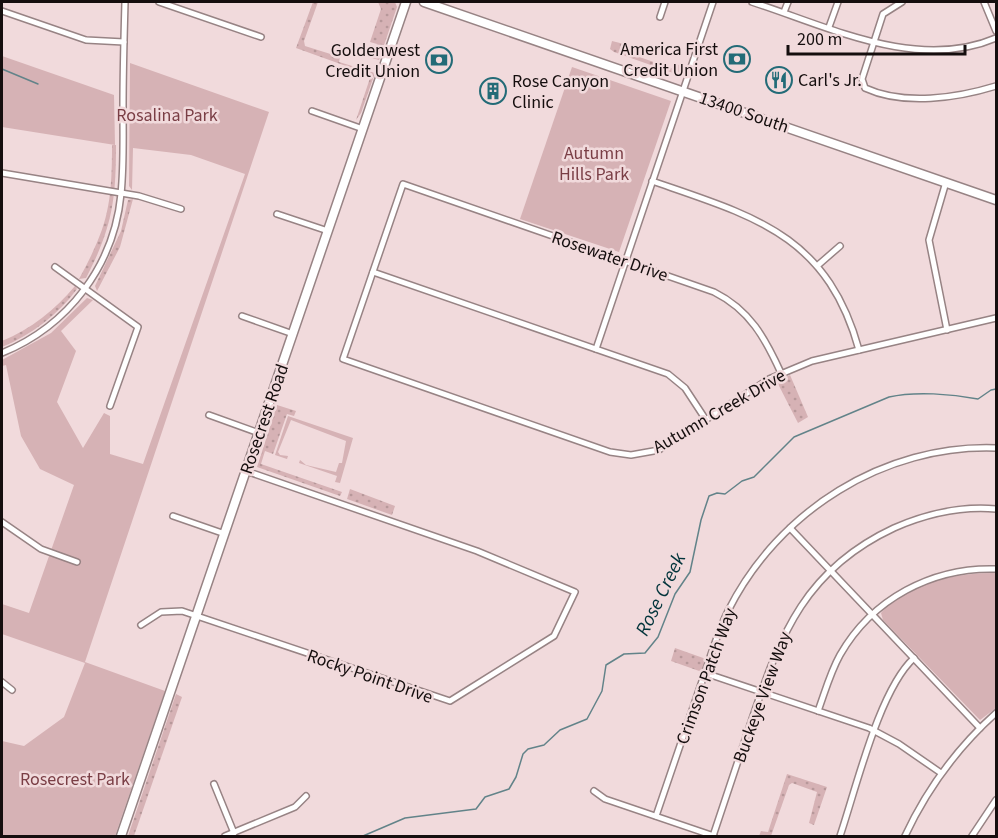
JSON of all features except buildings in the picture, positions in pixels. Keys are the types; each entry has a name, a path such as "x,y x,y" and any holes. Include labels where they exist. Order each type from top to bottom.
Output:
{"main road":[{"name":"Rosecrest Road","path":"121,837 406,2"},
{"name":"13400 South","path":"424,2 996,200"}],"street":[{"path":"2,353 18,347 55,322 86,289 112,236 121,193 125,2"},
{"path":"159,2 261,37"},
{"path":"660,17 665,2"},
{"path":"596,349 713,2"},
{"path":"752,2 874,42 901,47 948,49 970,46 996,38"},
{"path":"784,12 788,2"},
{"path":"829,27 838,2"},
{"path":"902,2 883,14 862,79 865,88 919,99 955,97 996,86"},
{"path":"984,2 996,31"},
{"path":"2,11 87,40 124,42"},
{"path":"312,111 363,129"},
{"path":"2,173 145,197 181,209"},
{"path":"652,181 740,212 765,223 786,237 817,266 843,306 859,350"},
{"path":"946,182 929,240 947,330"},
{"name":"Rosewater Drive","path":"373,272 403,184 714,292 734,303 751,318 764,337 781,373"},
{"path":"277,214 328,231"},
{"path":"817,266 840,246"},
{"path":"56,267 138,327 110,406"},
{"path":"373,272 675,378 690,394 706,420"},
{"name":"Autumn Creek Drive","path":"373,272 343,359 623,455 638,455 659,450 781,373 812,361 996,318"},
{"path":"242,316 293,334"},
{"path":"208,415 259,433"},
{"name":"Crimson Patch Way","path":"656,816 719,630 738,592 764,554 790,528 840,489 890,465 948,451 996,448"},
{"name":"Rocky Point Drive","path":"196,615 440,700 450,701 554,636 575,592 477,551 246,471"},
{"name":"Buckeye View Way","path":"714,836 761,692 789,623 807,597 831,571 864,545 909,522 950,511 996,509"},
{"path":"173,516 225,534"},
{"path":"2,522 41,549 77,562"},
{"path":"790,528 980,728"},
{"path":"819,711 840,655 872,614 902,592 935,577 966,570 996,569"},
{"path":"141,625 166,611 178,610 196,615"},
{"path":"840,837 890,690 914,658"},
{"path":"705,673 875,731 909,750 941,773"},
{"path":"2,682 12,690"},
{"path":"904,837 941,773 996,713"},
{"path":"214,784 234,833"},
{"path":"594,791 605,799 714,836"},
{"path":"225,837 295,807 306,796"},
{"path":"972,837 996,800"}],"green space":[{"path":"313,2 318,2 304,41 305,46 340,57 339,62 375,73 361,113 356,120 371,75 296,48"},
{"path":"378,2 395,2 397,7 379,60 372,58 377,44 370,42 381,9"},
{"path":"612,41 624,44 622,51 674,69 676,64 682,66 680,72 676,74 614,52 610,49"},
{"path":"2,56 114,95 115,145 2,127"},
{"path":"130,63 269,112 85,662 165,691 115,836 2,836 2,741 24,746 64,717 85,663 2,634 2,604 29,613 74,485 40,469 21,436 6,365 2,366 2,360 51,333 87,298 93,300 61,331 76,351 57,402 83,448 104,413 110,416 110,454 143,464 245,174 191,155 133,148 132,190 129,186"},
{"name":"Autumn Hills Park","path":"572,67 671,101 619,252 520,219"},
{"path":"112,145 116,145 116,165 111,214 95,260 86,278 79,279 96,244 106,215 111,184"},
{"path":"133,199 120,247 97,291 95,286 121,231 128,200"},
{"path":"75,286 77,289 53,316 23,337 2,347 2,341 42,318"},
{"path":"790,375 808,417 798,423 777,382"},
{"path":"277,405 296,411 294,416 287,414 273,454 265,451 261,464 342,492 340,496 257,467"},
{"path":"288,416 353,438 340,483 335,482 337,476 299,463 300,460 306,465 336,472 339,463 342,463 346,441 291,420 278,452 280,455 288,456 287,459 275,455"},
{"path":"350,489 395,506 392,515 347,499"},
{"path":"996,573 996,708 980,720 883,620 881,613 904,594 934,581 950,577"},
{"path":"675,648 706,659 702,672 671,661"},
{"path":"176,694 182,697 134,836 128,836"},
{"path":"787,774 827,787 814,825 809,823 817,792 792,783 789,785 771,836 759,836 761,831 768,832"}],"waterway":[{"path":"2,69 38,84"},
{"name":"Rose Creek","path":"363,836 405,818 476,809 485,797 509,789 516,777 523,754 528,749 544,745 560,730 587,719 602,691 606,665 624,654 645,653 658,637 675,594 690,572 701,520 709,496 717,493 725,494 742,481 754,477 794,437 889,397 933,394 978,399 996,389"}],"place":[{"name":"America First Credit Union","path":"737,59"},
{"name":"Goldenwest Credit Union","path":"439,60"},
{"name":"Carl's Jr.","path":"779,80"},
{"name":"Rose Canyon Clinic","path":"493,91"}],"park label":[{"name":"Rosalina Park","path":"167,115"},
{"name":"Rosecrest Park","path":"75,779"}]}
